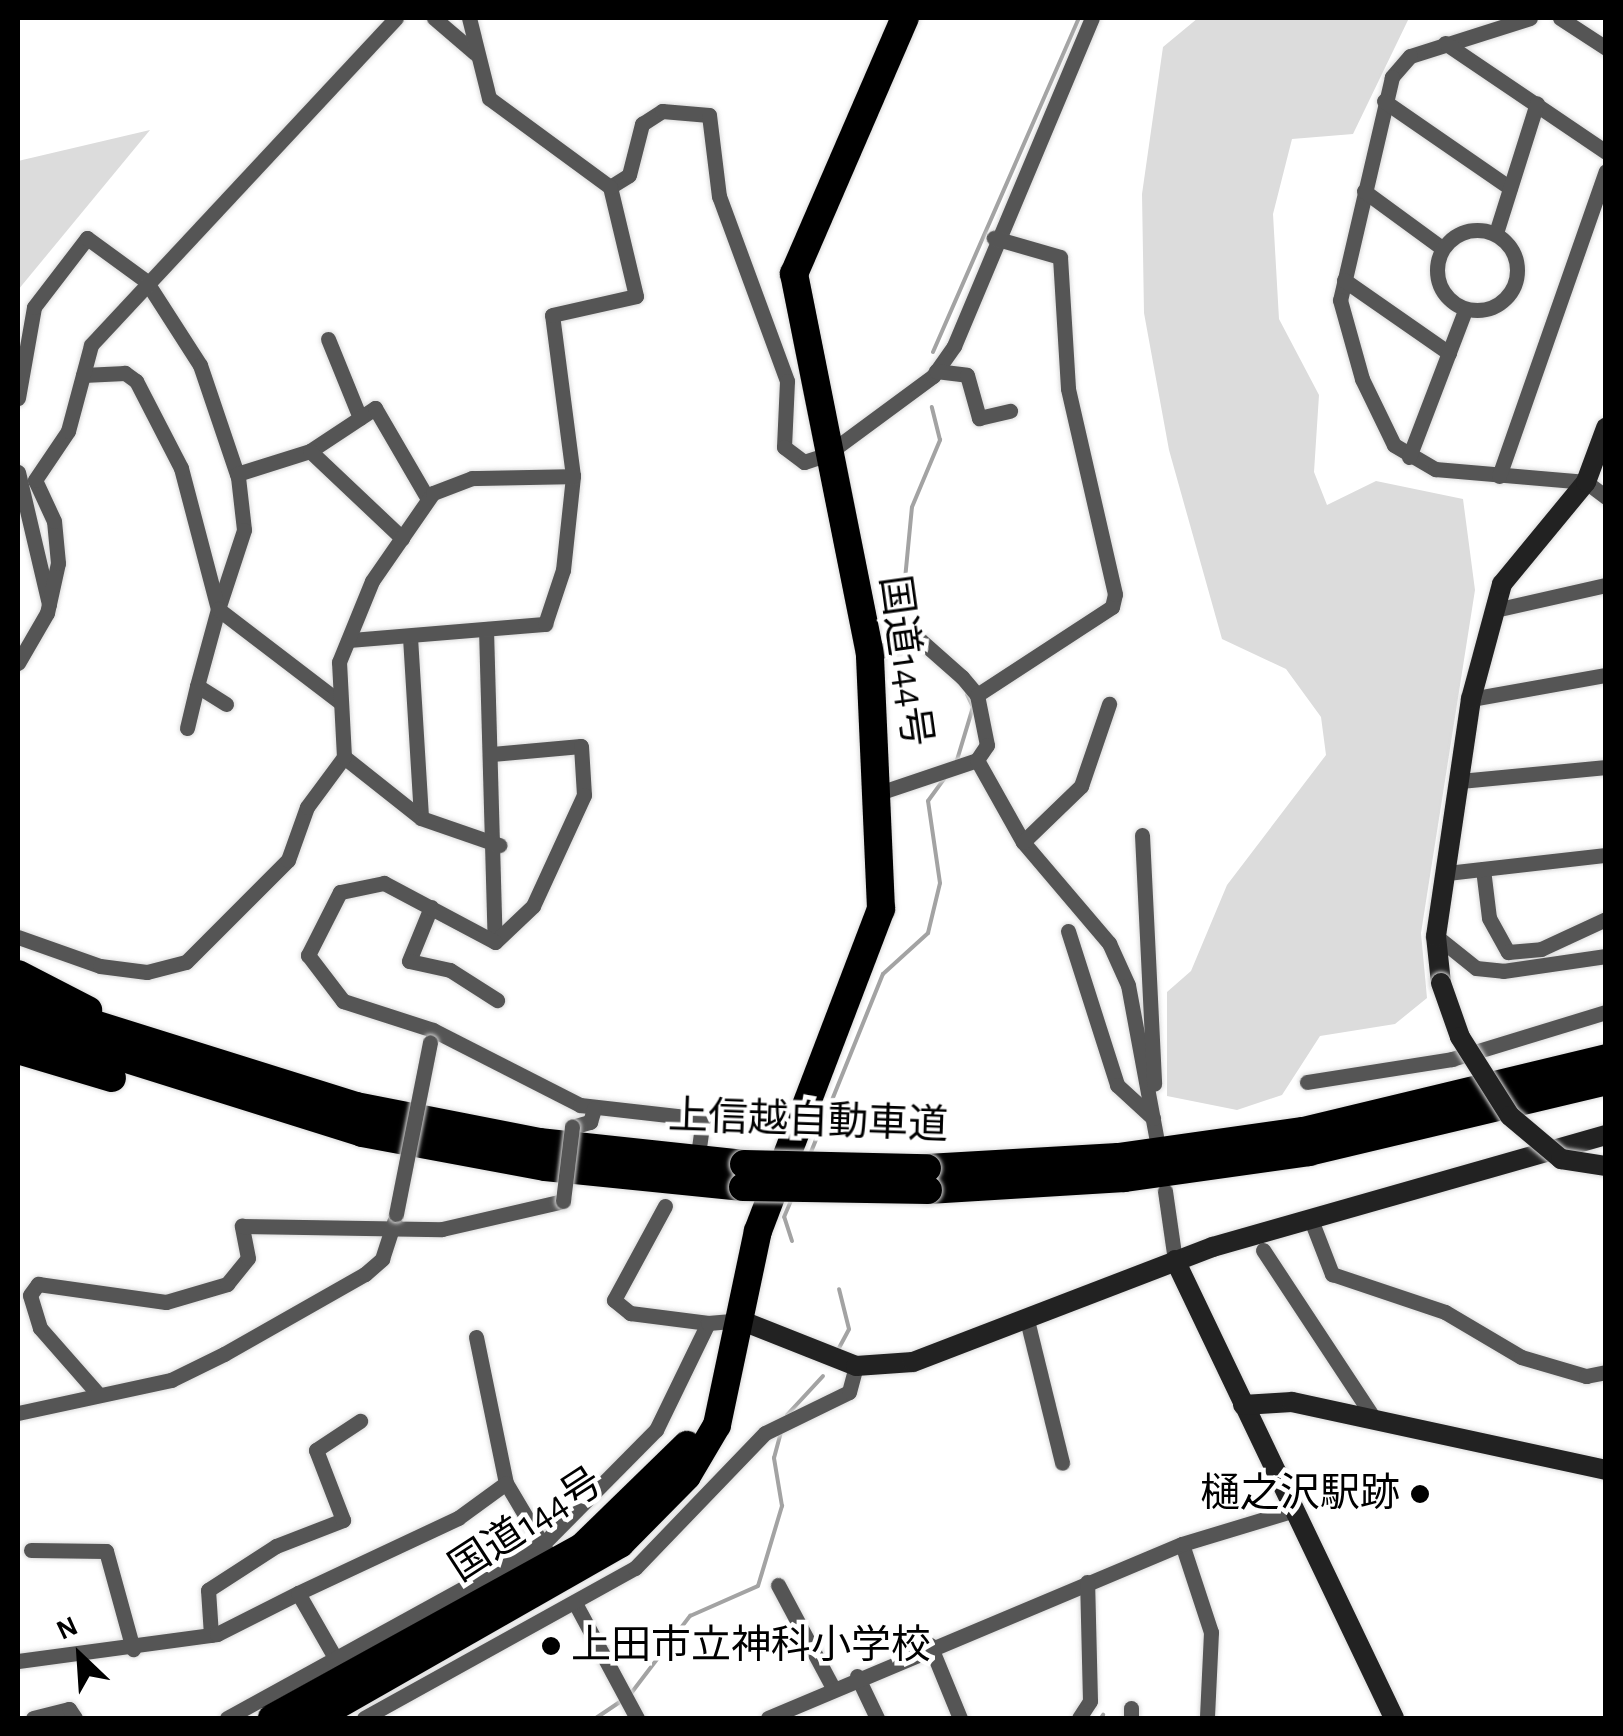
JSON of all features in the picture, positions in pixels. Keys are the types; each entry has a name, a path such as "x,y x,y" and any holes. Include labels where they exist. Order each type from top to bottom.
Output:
{"highway":[{"name":"国道144号","path":"314,1718 564,1580 644,1524 717,1426 768,1202 874,938 885,883 870,654 826,455 794,274 906,18"},
{"path":"18,974 213,1058 453,1127"},
{"name":"上信越自動車道","path":"18,1000 252,1078 453,1127 744,1176"},
{"name":"上信越自動車道","path":"18,1025 362,1133 546,1167 744,1176 1126,1178 1310,1152 1606,1081"},
{"path":"18,1050 362,1133"},
{"name":"上信越自動車道","path":"928,1179 1303,1131 1606,1058"},
{"name":"国道144号","path":"272,1718 629,1508 688,1443 740,1320"}],"street":[{"path":"18,663 49,604 54,521 36,480 68,431 91,345 146,281 396,18"},
{"path":"434,18 475,53"},
{"path":"350,640 545,624 563,570 573,476 552,315 636,296 610,187 488,98 469,18"},
{"path":"610,187 629,175 642,124 662,112 709,115 719,196 787,381 784,446 804,462 826,455 936,371 1092,18"},
{"path":"1530,18 1410,56 1384,102 1340,300 1378,422 1409,457 1498,476 1586,482 1606,498"},
{"path":"1560,18 1606,48"},
{"path":"1445,43 1606,152"},
{"path":"1384,102 1510,188"},
{"path":"1496,233 1537,103"},
{"path":"1498,476 1606,172"},
{"path":"1364,191 1442,248"},
{"path":"1466,310 1437,279 1442,248 1459,234 1496,233"},
{"path":"1466,310 1494,307 1514,286 1514,257 1496,233"},
{"path":"18,398 34,308 87,238 146,281 200,365 236,474 244,530 186,728"},
{"path":"977,696 1112,607 1115,594 1068,388 1060,258 994,238"},
{"path":"1344,280 1449,354"},
{"path":"1409,457 1466,310"},
{"path":"328,339 360,418"},
{"path":"936,371 968,375 979,418 1010,410"},
{"path":"83,375 125,372 136,381 180,468 218,610 340,703"},
{"path":"236,474 310,451 375,408 386,415 428,499"},
{"path":"1606,428 1586,482 1502,584 1471,699 1436,936 1441,983 1460,1036 1510,1116 1561,1159 1606,1166"},
{"path":"310,451 402,538"},
{"path":"18,472 49,604"},
{"path":"18,937 100,966 147,972 186,962 288,860 307,807 344,757 339,662 372,581 428,499 472,478 573,476"},
{"path":"1495,610 1606,586"},
{"path":"486,629 499,845 495,942"},
{"path":"410,637 421,818"},
{"path":"870,654 916,641 977,696 987,745 963,760 882,792"},
{"path":"1471,699 1606,675"},
{"path":"197,686 226,704"},
{"path":"1024,842 1081,786 1110,704"},
{"path":"492,754 581,746 584,795 533,906 495,942"},
{"path":"344,757 421,818 499,845"},
{"path":"963,760 1024,842 1109,943 1128,985 1156,1136"},
{"path":"1460,781 1606,767"},
{"path":"1142,834 1153,1118"},
{"path":"1447,873 1606,855"},
{"path":"1482,869 1489,918 1508,952 1542,948 1606,919"},
{"path":"495,942 384,883 340,892 308,955 342,1001 594,1109 703,1120 699,1148"},
{"path":"431,908 409,960 450,970 497,1000"},
{"path":"1068,932 1117,1085 1153,1118"},
{"path":"1436,936 1476,968 1503,971 1606,956"},
{"path":"1308,1082 1452,1059 1606,1012"},
{"path":"18,1413 171,1380 365,1274 393,1231 431,1036"},
{"path":"98,1394 40,1328 30,1294 38,1284 166,1302 227,1284 248,1258 242,1226 278,1220 393,1231 519,1218 563,1201 572,1127 590,1122 594,1109"},
{"path":"665,1206 614,1300 630,1314 708,1323 740,1320 856,1366 912,1362 1175,1260 1314,1225 1606,1135"},
{"path":"1165,1192 1175,1260 1291,1511 1394,1718"},
{"path":"1314,1225 1332,1274 1445,1312 1521,1357 1606,1372"},
{"path":"1263,1250 1375,1420"},
{"path":"1026,1320 1062,1462"},
{"path":"227,1718 548,1554 656,1430 708,1323"},
{"path":"476,1337 506,1482 548,1554"},
{"path":"364,1718 634,1568 765,1433 849,1392 856,1366"},
{"path":"1244,1405 1292,1402 1606,1470"},
{"path":"211,1635 202,1601 208,1590 276,1546 343,1520 316,1450 360,1421"},
{"path":"18,1660 133,1649 211,1635 458,1518 506,1482"},
{"path":"768,1718 930,1645 1182,1544 1291,1511"},
{"path":"1182,1544 1211,1632 1207,1718"},
{"path":"31,1550 106,1551 133,1649"},
{"path":"1078,1718 1090,1701 1087,1582"},
{"path":"778,1585 832,1688"},
{"path":"298,1593 337,1661"},
{"path":"575,1603 637,1718"},
{"path":"930,1645 960,1718"},
{"path":"858,1676 877,1718"},
{"path":"33,1718 69,1709 74,1718"}],"shaded area":[{"path":"1198,18 1409,18 1353,134 1292,139 1273,214 1279,319 1319,395 1314,472 1327,505 1376,481 1463,499 1475,590 1421,933 1427,998 1395,1024 1320,1036 1282,1095 1237,1110 1167,1096 1167,992 1191,971 1227,885 1326,755 1321,717 1286,669 1222,639 1169,450 1144,313 1142,194 1163,47"},
{"path":"150,130 18,290 18,161"}],"waterway":[{"path":"933,352 1079,18"},
{"path":"911,637 903,600 912,507 940,440 932,407"},
{"path":"957,760 973,707 967,694"},
{"path":"811,1152 883,974 928,933 940,883 928,801 946,776"},
{"path":"792,1198 784,1217 792,1241"},
{"path":"839,1289 849,1329 839,1348"},
{"path":"787,1415 823,1376"},
{"path":"629,1696 690,1616 758,1586 782,1506 774,1458 782,1429"},
{"path":"596,1718 621,1701"}],"place":[{"name":"樋之沢駅跡","path":"1420,1494"},
{"name":"上田市立神科小学校","path":"551,1646"}]}
